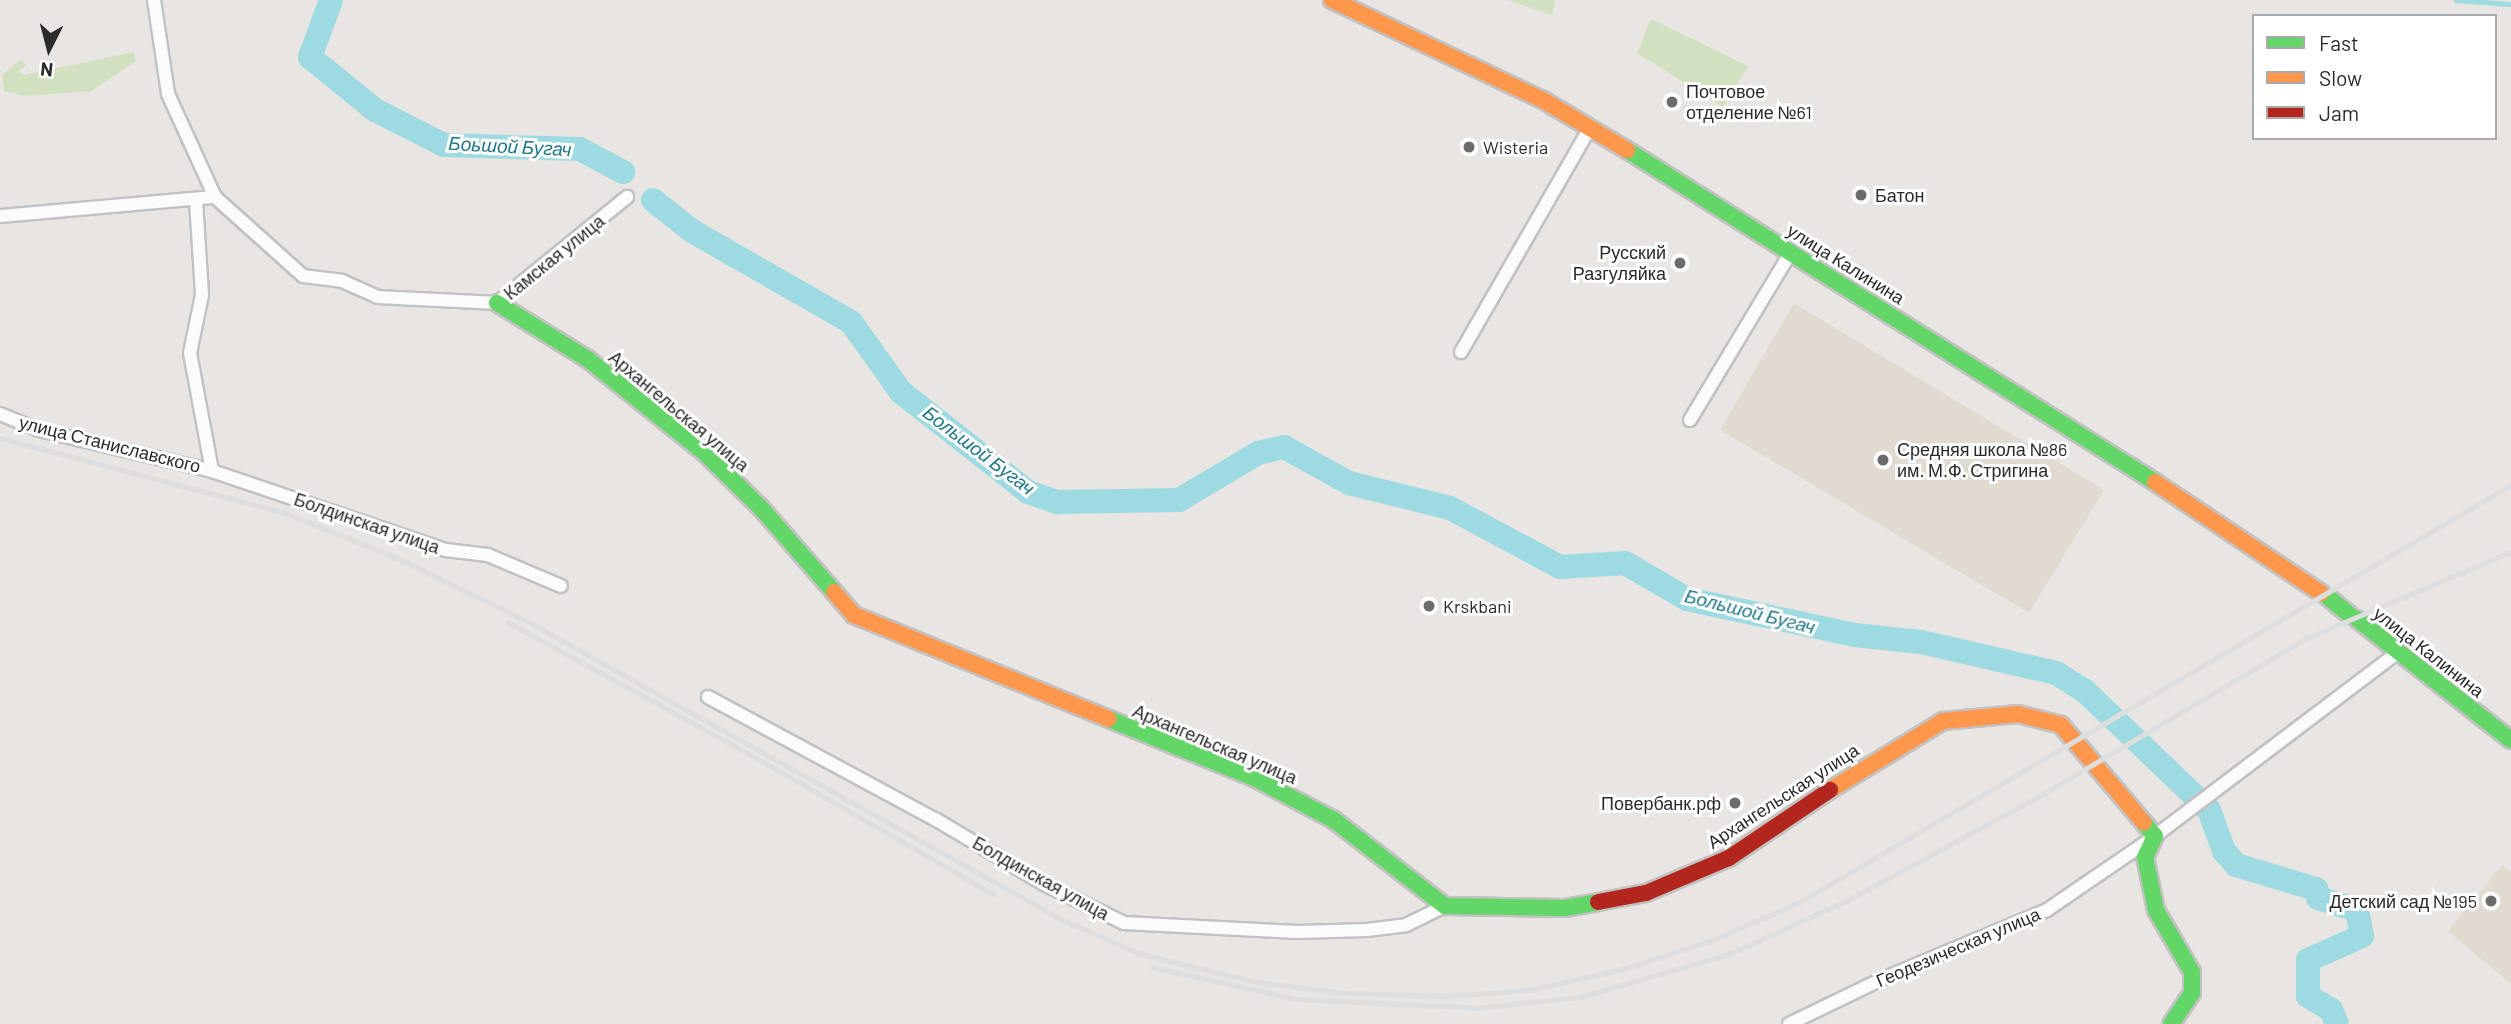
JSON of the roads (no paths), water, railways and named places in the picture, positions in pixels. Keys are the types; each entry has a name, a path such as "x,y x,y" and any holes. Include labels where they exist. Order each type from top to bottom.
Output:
{"street":[{"name":"Камская улица","path":"154,0 168,94 215,197 303,276 342,281 378,296 497,303 627,197"},
{"name":"улица Калинина","path":"1332,0 1437,46 1590,128 2074,427 2325,596 2511,740"},
{"path":"1461,352 1590,128"},
{"path":"0,216 196,201 215,197"},
{"name":"улица Станиславского","path":"0,414 39,430 212,471 190,353 202,295 196,201"},
{"path":"1690,420 1791,252"},
{"name":"Архангельская улица","path":"497,303 589,360 707,455 761,508 817,579 854,615 1254,778 1334,820 1445,906 1566,908 1646,893 1729,858 1896,746 1943,721 2018,713 2061,725 2155,836"},
{"name":"Болдинская улица","path":"212,471 446,550 488,555 561,586"},
{"name":"Геодезическая улица","path":"1789,1024 1880,979 2047,910 2155,836 2187,808 2398,652"},
{"name":"Болдинская улица","path":"708,697 935,819 1044,884 1124,923 1297,932 1367,930 1406,925 1445,906"},
{"path":"2155,836 2145,858 2156,910 2192,972 2192,993 2171,1024"}],"waterway":[{"name":"Боьшой Бугач","path":"331,0 310,57 375,110 444,145 580,149 623,172"},
{"path":"2456,0 2509,4"},
{"name":"Большой Бугач","path":"653,200 692,231 851,322 901,392 1028,492 1057,502 1179,500 1258,453 1284,447 1349,483 1450,508 1560,567 1625,563 1687,599 1855,635 1921,642 2056,673 2085,691 2209,810 2224,851 2236,865 2316,889 2318,898 2357,910 2362,936 2308,960 2308,996 2331,1010 2337,1024"}],"railway":[{"path":"0,438 283,512 393,556 531,623 1061,919 1141,954 1257,982 1347,993 1445,996 1530,990 1627,968 1710,941 1800,902 2511,485"},
{"path":"1152,967 1296,999 1477,1008 1580,997 1729,954 1848,900 2043,794 2307,638 2511,552"},
{"path":"508,622 755,757 993,894"}],"place":[{"name":"Почтовое отделение №61","path":"1672,102"},
{"name":"Wisteria","path":"1469,147"},
{"name":"Батон","path":"1861,195"},
{"name":"Русский Разгуляйка","path":"1680,263"},
{"name":"Средняя школа №86 им. М.Ф. Стригина","path":"1883,460"},
{"name":"Krskbani","path":"1429,606"},
{"name":"Повербанк.рф","path":"1735,803"},
{"name":"Детский сад №195","path":"2491,901"}]}
